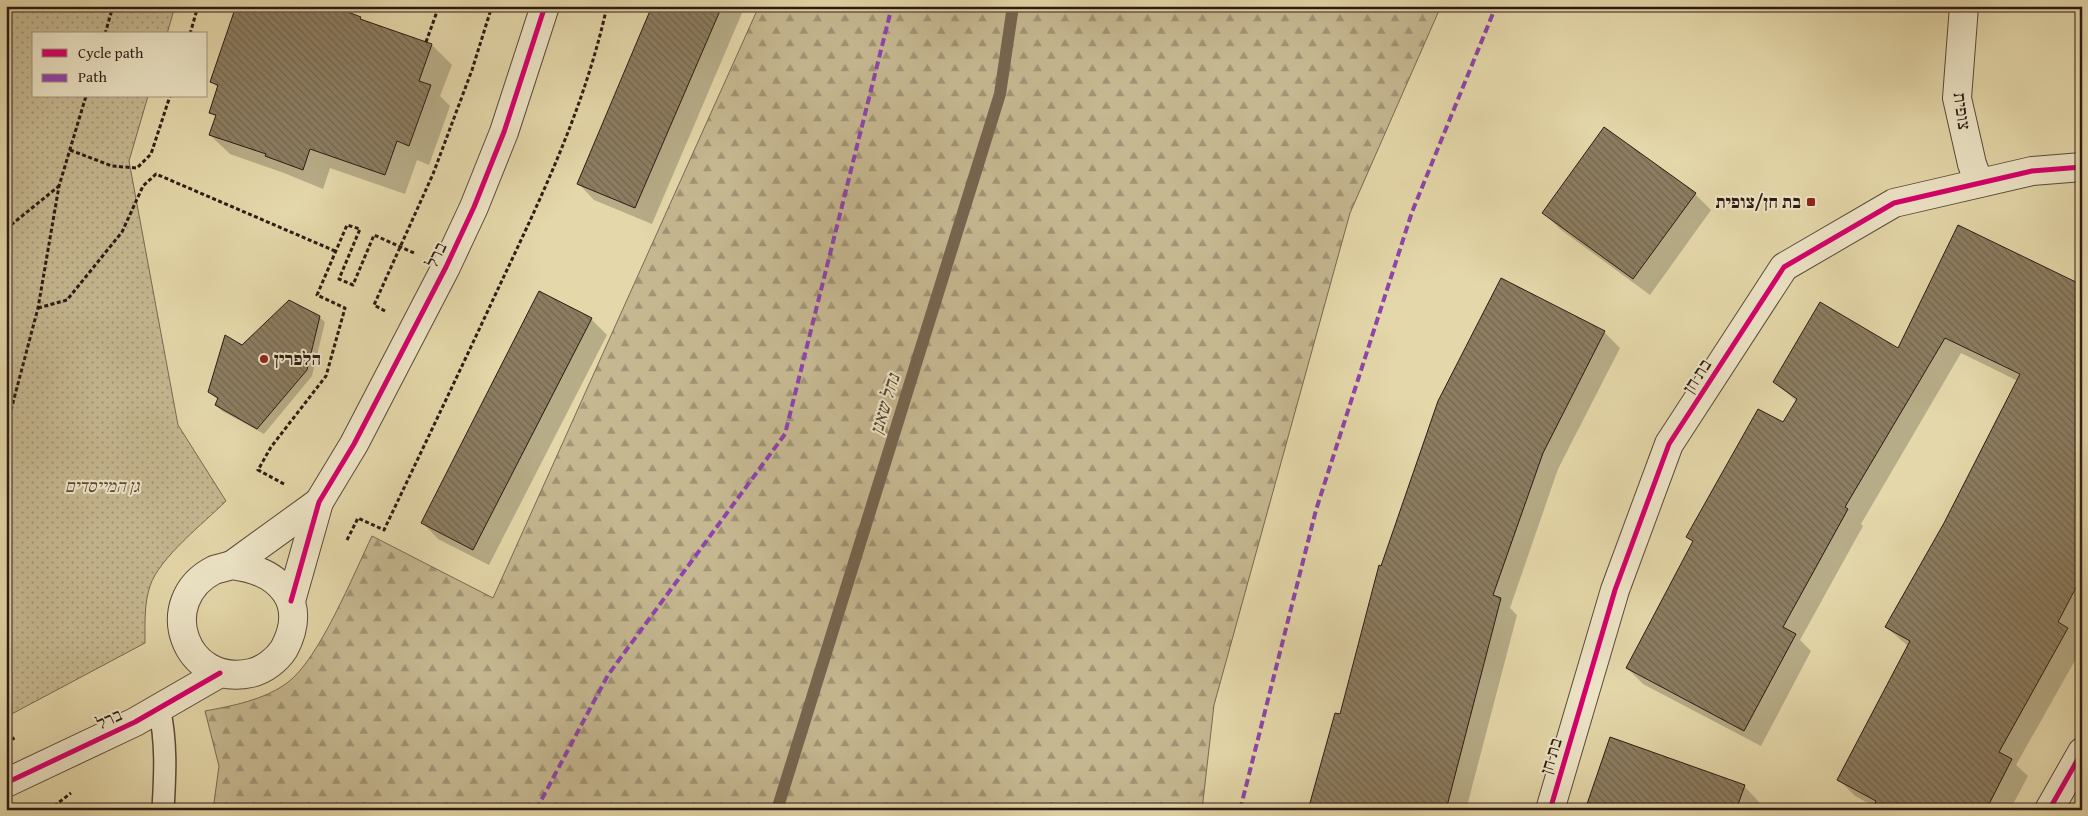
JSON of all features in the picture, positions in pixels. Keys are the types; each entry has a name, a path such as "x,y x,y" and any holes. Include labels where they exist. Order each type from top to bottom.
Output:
{"street":[{"name":"ברל","path":"319,502 354,444 446,267 474,206 504,132 545,6"},
{"name":"צופית","path":"1964,6 1957,98 1972,164 1979,183"},
{"name":"בת חן","path":"1550,810 1615,590 1669,444 1784,268 1894,203 2032,171 2082,167"},
{"path":"232,565 250,567 266,574 284,591 291,601 294,616 290,634 283,651 271,664 255,672 238,676 220,674 206,667 194,655 184,640 181,624 183,606 189,592 201,579 215,570 232,565 319,502"},
{"path":"291,601 319,502"},
{"name":"ברל","path":"6,783 135,722 220,674"},
{"path":"2048,810 2082,752"}],"lane":[{"path":"159,708 163,724 166,764 163,810"}],"path":[{"path":"106,32 113,6"},
{"path":"191,32 198,6"},
{"path":"349,12 350,6"},
{"path":"426,42 439,6"},
{"path":"388,312 374,305 433,174 472,70 492,6"},
{"path":"346,542 358,518 384,530 542,196 572,125 591,70 607,6"},
{"path":"6,429 38,308 59,186 85,98"},
{"path":"70,150 112,166 137,168 151,154 169,98"},
{"path":"38,308 67,300 122,232 142,186 156,174 335,251"},
{"path":"6,228 59,186"},
{"path":"280,482 258,470 271,447 326,376 344,308 317,295 347,225 360,229 339,279 352,285 374,235 446,267"}],"green space":[{"name":"גן המייסדים","path":"6,6 175,6 168,32 32,32 32,98 147,98 129,161 178,425 226,501 172,553 155,575 147,600 145,643 6,717"},
{"path":"759,6 1441,6 1350,213 1214,705 1202,810 213,810 219,766 205,711 237,704 268,694 287,683 299,672 311,656 335,615 372,536 493,598"}],"building":[{"path":"236,6 332,6 361,17 360,19 432,44 419,81 431,85 409,146 397,141 385,175 310,149 303,170 265,156 266,154 209,135 216,115 209,113 218,85 210,82"},
{"path":"652,6 722,6 635,208 577,184"},
{"path":"1604,127 1696,193 1633,279 1542,213"},
{"path":"1958,225 2082,285 2082,576 2058,622 2068,628 1999,752 2012,759 1986,810 1873,810 1876,801 1837,780 1910,641 1885,627 1944,523 2020,374 1945,338 1845,507 1848,509 1783,627 1796,634 1744,731 1626,668 1693,541 1686,537 1758,409 1783,422 1797,399 1773,382 1820,302 1898,348"},
{"path":"1501,278 1605,331 1543,453 1493,595 1501,598 1446,810 1308,810 1335,713 1340,714 1379,565 1381,566 1438,401"},
{"path":"539,291 592,318 473,550 421,523"},
{"name":"הלפרין","path":"289,300 320,316 307,370 257,429 215,405 218,398 208,392 225,335 242,345"},
{"path":"1610,737 1745,785 1736,810 1585,810"}],"waterway":[{"name":"נחל שאנן","path":"777,810 1000,94 1013,6"}],"marked path":[{"path":"536,810 608,675 785,434 892,6"},
{"path":"1240,810 1316,510 1412,212 1496,6"}],"cycle path":[{"path":"291,601 319,502 354,444 446,267 474,207 504,132 545,6"},
{"path":"1550,810 1615,590 1669,444 1784,267 1894,203 2032,171 2082,167"},
{"path":"6,783 135,722 220,673"},
{"path":"2049,810 2082,752"}],"place":[{"name":"בת חן/צופית","path":"1811,202"},
{"name":"הלפרין","path":"264,359"}]}
